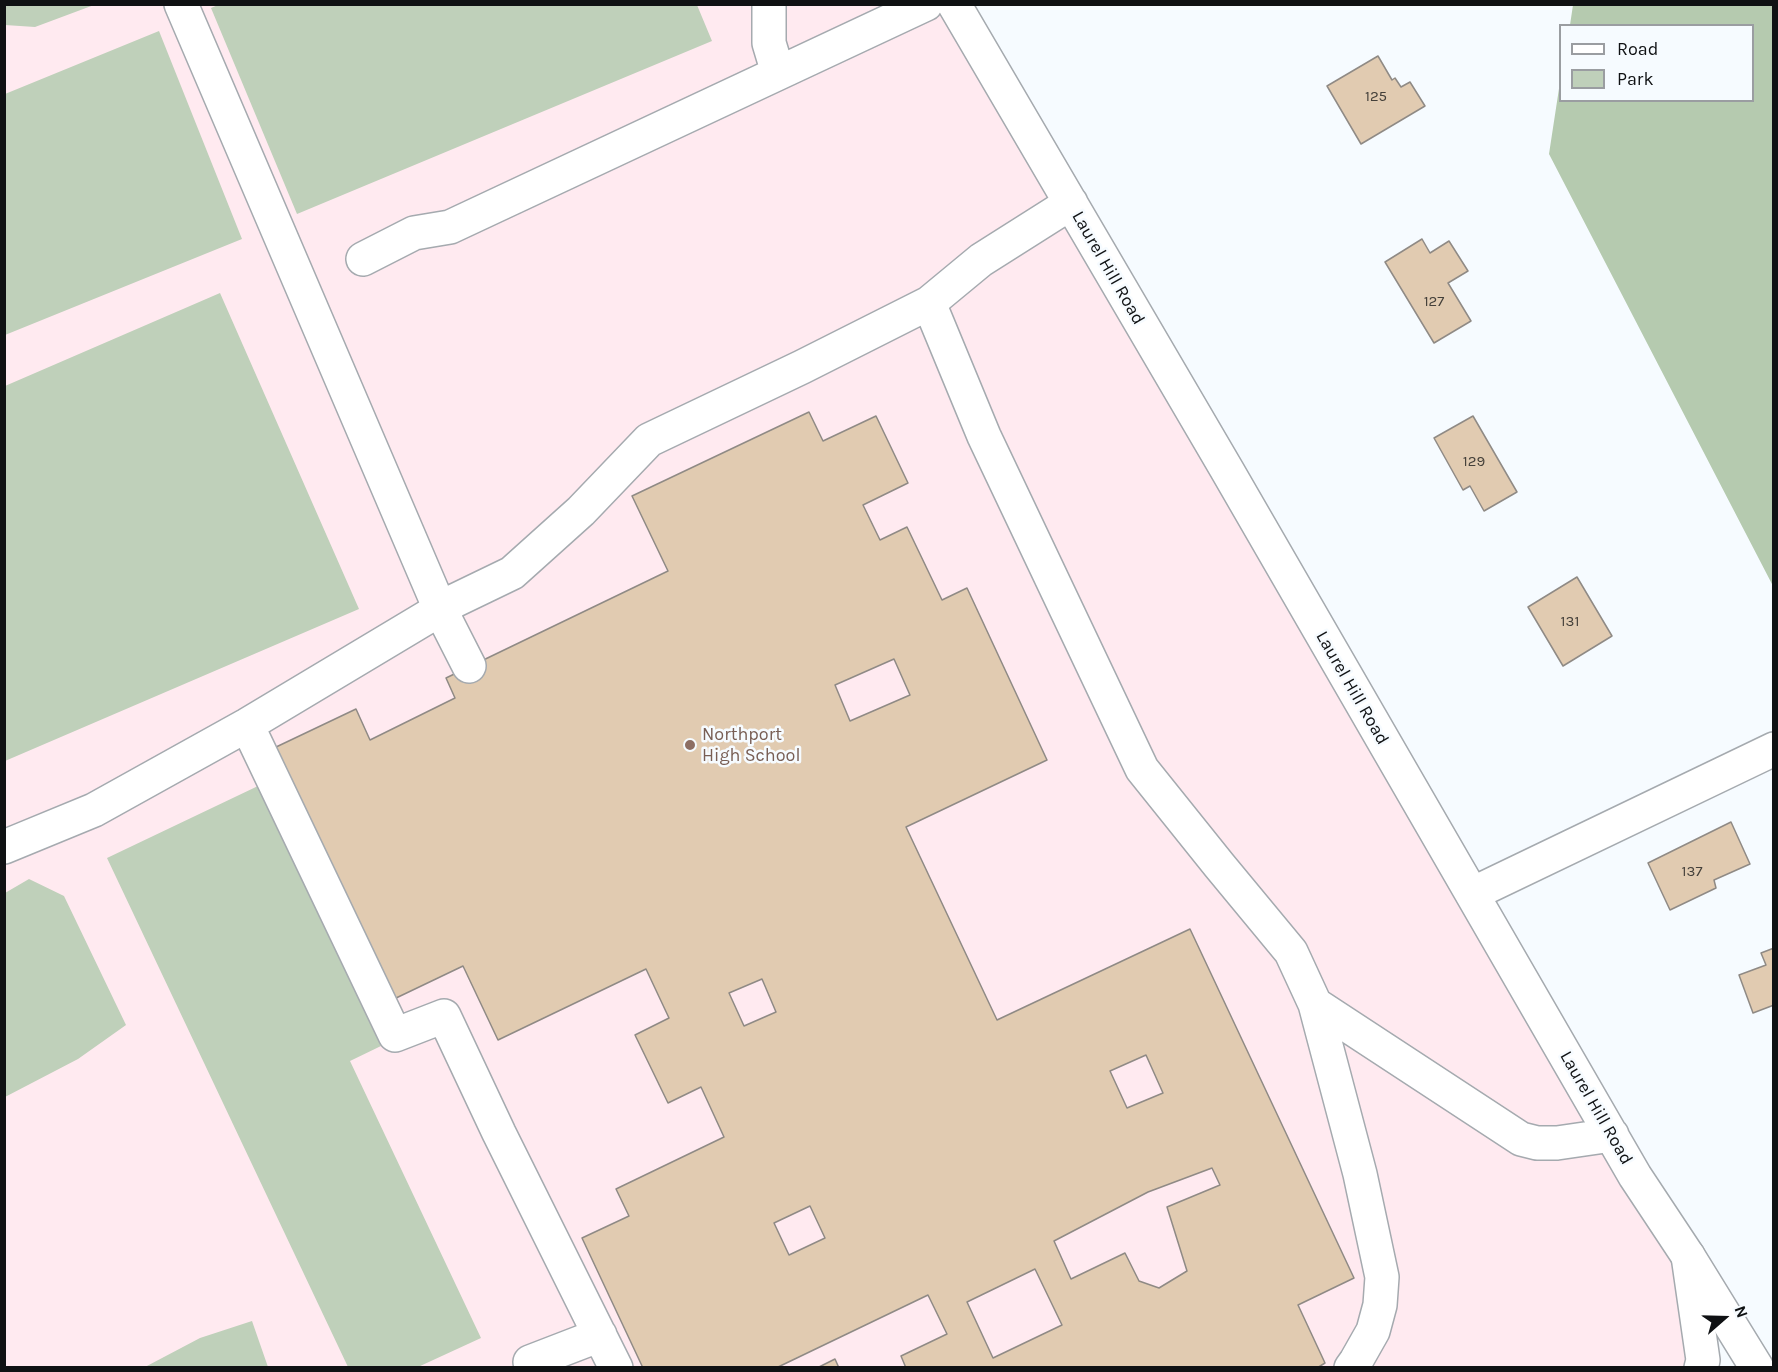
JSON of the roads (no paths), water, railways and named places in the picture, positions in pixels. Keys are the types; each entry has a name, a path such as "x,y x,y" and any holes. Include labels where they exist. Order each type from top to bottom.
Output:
{"street":[{"path":"181,4 440,609 469,666"},
{"path":"769,4 769,43 778,73"},
{"path":"363,259 414,233 450,227 926,4"},
{"name":"Laurel Hill Road","path":"954,4 1635,1176 1688,1256 1757,1368"},
{"path":"4,847 94,810 247,725 454,601 512,573 581,511 649,440 929,303 981,260 1071,203"},
{"path":"929,303 984,436 1142,769 1291,952 1314,1004 1360,1174 1382,1277 1380,1305 1373,1331 1351,1368"},
{"path":"247,725 395,1035 444,1016 499,1133 616,1368"},
{"path":"1472,894 1773,749"},
{"path":"1314,1004 1521,1139 1538,1143 1557,1143 1612,1135"},
{"path":"1688,1256 1703,1360 1701,1368"},
{"path":"530,1362 600,1335"}],"place":[{"name":"Northport High School","path":"690,745"}]}
